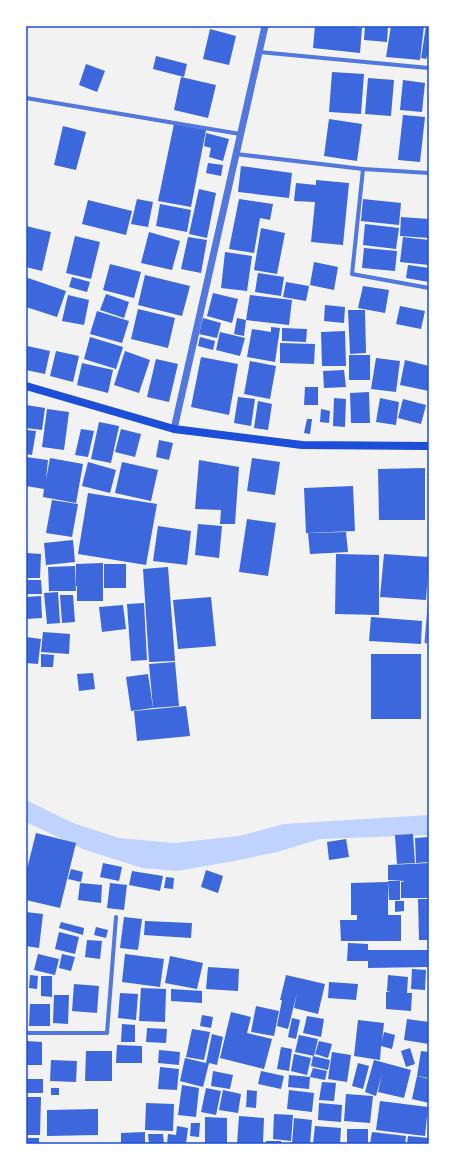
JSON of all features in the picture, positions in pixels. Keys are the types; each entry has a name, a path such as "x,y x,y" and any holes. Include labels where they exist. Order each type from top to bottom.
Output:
{"main road":[{"path":"26,386 174,429 302,445 429,446"}],"street":[{"path":"174,429 265,26"},
{"path":"259,52 429,68"},
{"path":"26,98 240,134"},
{"path":"236,154 363,169 429,173"},
{"path":"363,169 352,274 429,288"},
{"path":"26,1033 107,1033 116,916"}],"lane":[{"path":"426,642 429,607"}],"water":[{"path":"26,800 73,823 119,838 174,843 239,836 284,824 429,815 429,835 320,839 277,852 177,871 142,868 83,849 26,822"}],"building":[{"path":"315,26 362,28 360,53 313,48"},
{"path":"365,26 388,26 387,42 364,40"},
{"path":"391,26 424,26 420,60 386,57"},
{"path":"426,26 429,26 429,52 426,59 421,58"},
{"path":"210,29 236,36 229,65 203,59"},
{"path":"156,56 187,64 184,77 153,69"},
{"path":"86,64 105,71 97,92 79,85"},
{"path":"332,72 364,74 361,114 329,112"},
{"path":"181,77 216,85 208,118 174,110"},
{"path":"368,78 394,80 391,116 365,114"},
{"path":"403,80 425,83 422,112 400,110"},
{"path":"403,115 425,117 420,162 398,160"},
{"path":"329,119 362,124 357,161 324,156"},
{"path":"174,124 206,130 191,207 158,201"},
{"path":"63,126 86,132 76,170 54,165"},
{"path":"206,133 229,139 223,161 209,157 211,148 204,146"},
{"path":"208,163 223,165 221,176 206,173"},
{"path":"241,166 292,173 289,198 238,192"},
{"path":"316,180 349,183 343,245 311,242 315,202 294,201 296,183 316,185"},
{"path":"199,189 216,193 207,238 189,234"},
{"path":"137,199 153,202 148,227 131,224"},
{"path":"239,199 273,204 270,220 260,218 254,253 229,249"},
{"path":"363,199 401,203 399,225 361,221"},
{"path":"88,200 132,211 126,235 82,224"},
{"path":"160,204 191,210 187,232 156,226"},
{"path":"401,217 429,219 429,238 400,236"},
{"path":"365,224 399,228 396,249 363,245"},
{"path":"26,226 51,232 42,271 26,267"},
{"path":"261,228 285,233 277,274 254,270"},
{"path":"149,232 180,241 172,270 141,263"},
{"path":"75,236 100,242 91,279 66,273"},
{"path":"188,237 207,240 201,273 181,269"},
{"path":"403,237 429,240 429,265 400,262"},
{"path":"364,248 397,251 395,271 362,268"},
{"path":"225,252 252,256 247,291 221,288"},
{"path":"314,262 338,267 334,290 310,285"},
{"path":"110,264 141,272 134,298 103,290"},
{"path":"408,265 429,268 429,282 406,278"},
{"path":"258,273 284,277 281,296 255,292"},
{"path":"145,275 190,286 182,316 138,305"},
{"path":"72,277 90,282 87,292 69,287"},
{"path":"28,278 66,291 57,317 26,307 26,283"},
{"path":"286,282 309,286 306,301 283,297"},
{"path":"363,286 389,290 385,313 358,308"},
{"path":"213,293 238,299 232,323 207,316"},
{"path":"106,294 129,302 124,318 100,310"},
{"path":"68,295 89,300 84,325 62,321"},
{"path":"250,295 292,300 289,325 246,320"},
{"path":"325,305 345,307 344,323 324,321"},
{"path":"400,306 425,311 421,329 396,324"},
{"path":"138,309 175,318 168,348 131,339"},
{"path":"348,310 365,310 366,353 350,354"},
{"path":"97,311 129,321 122,343 90,334"},
{"path":"203,318 221,323 217,338 199,334"},
{"path":"237,318 246,320 244,336 234,334"},
{"path":"271,327 280,328 275,362 247,357 252,329 271,332"},
{"path":"282,328 307,329 306,342 282,341"},
{"path":"345,331 346,366 322,366 321,332"},
{"path":"220,332 245,338 240,356 216,350"},
{"path":"90,337 123,347 116,369 84,359"},
{"path":"200,337 215,341 213,350 198,346"},
{"path":"280,343 315,344 314,364 280,363"},
{"path":"27,346 50,351 45,374 26,370"},
{"path":"56,351 79,356 73,382 50,376"},
{"path":"125,351 150,360 139,393 114,385"},
{"path":"349,355 370,355 370,380 349,380"},
{"path":"201,357 238,364 229,415 191,407"},
{"path":"376,358 400,361 396,392 371,389"},
{"path":"156,359 178,364 169,402 147,397"},
{"path":"405,360 429,366 429,391 400,385"},
{"path":"250,361 276,366 270,399 244,394"},
{"path":"82,363 113,370 108,393 77,385"},
{"path":"344,370 346,387 324,388 323,371"},
{"path":"305,387 318,387 318,405 304,405"},
{"path":"369,392 370,423 351,423 350,393"},
{"path":"238,397 255,399 251,426 234,423"},
{"path":"334,398 346,399 345,427 333,426"},
{"path":"380,398 399,402 396,425 376,422"},
{"path":"403,399 426,405 421,424 398,418"},
{"path":"258,401 272,404 268,430 254,428"},
{"path":"26,405 45,408 42,430 26,428"},
{"path":"47,409 69,412 64,450 42,447"},
{"path":"321,409 330,411 329,423 320,422"},
{"path":"307,419 312,419 310,434 304,433"},
{"path":"99,422 119,426 111,463 91,459"},
{"path":"81,429 94,431 88,457 75,455"},
{"path":"121,429 141,434 135,457 115,452"},
{"path":"26,430 36,431 32,455 26,454"},
{"path":"159,440 173,443 169,460 156,457"},
{"path":"26,457 48,460 46,480 50,458 83,464 76,503 43,497 44,489 26,486"},
{"path":"252,458 280,462 275,495 247,491"},
{"path":"199,460 239,467 235,524 220,524 221,510 195,509"},
{"path":"88,462 116,470 110,493 82,486"},
{"path":"122,462 158,470 151,501 115,493"},
{"path":"425,468 425,520 379,520 378,469"},
{"path":"353,486 355,531 306,533 304,488"},
{"path":"88,493 157,504 146,565 78,554"},
{"path":"52,500 78,504 72,537 46,533"},
{"path":"247,519 276,523 268,576 239,572"},
{"path":"198,524 222,526 219,558 195,555"},
{"path":"158,526 191,531 187,565 153,561"},
{"path":"346,532 348,552 310,554 308,533"},
{"path":"73,540 75,562 46,565 44,543"},
{"path":"26,553 41,554 40,578 26,578"},
{"path":"336,554 379,555 379,615 335,614"},
{"path":"384,554 429,557 426,600 380,597"},
{"path":"103,563 103,586 76,586 76,564"},
{"path":"104,564 126,564 126,588 104,588"},
{"path":"75,566 76,591 49,591 48,567"},
{"path":"168,567 175,661 149,662 143,569"},
{"path":"26,580 41,580 42,594 26,594"},
{"path":"77,586 103,586 103,601 77,601"},
{"path":"58,592 60,623 47,624 44,593"},
{"path":"60,595 73,595 75,622 62,623"},
{"path":"41,596 42,618 26,619 26,597"},
{"path":"211,597 216,646 178,649 173,600"},
{"path":"144,603 147,660 131,661 127,604"},
{"path":"123,605 126,629 102,632 99,607"},
{"path":"371,617 422,621 421,644 369,641"},
{"path":"43,632 70,634 69,654 41,652"},
{"path":"26,637 41,639 38,664 26,663"},
{"path":"41,654 54,655 53,667 41,667"},
{"path":"371,654 421,654 421,719 371,719"},
{"path":"175,662 179,706 153,708 149,664"},
{"path":"93,673 95,689 79,691 77,674"},
{"path":"148,674 153,708 131,711 126,677"},
{"path":"186,706 190,736 137,741 134,711"},
{"path":"36,833 76,843 60,908 26,900 26,873"},
{"path":"413,834 415,863 397,864 395,835"},
{"path":"429,837 429,862 416,863 415,838"},
{"path":"346,839 349,857 329,860 327,842"},
{"path":"103,863 122,867 119,881 100,877"},
{"path":"429,863 429,898 401,898 401,882 405,881 388,880 388,865"},
{"path":"71,869 83,872 81,882 68,879"},
{"path":"206,870 223,876 218,893 201,887"},
{"path":"132,871 163,876 160,891 129,885"},
{"path":"166,877 174,878 173,889 164,888"},
{"path":"388,881 400,881 400,900 389,900"},
{"path":"388,882 388,915 401,915 401,941 341,941 340,920 357,920 357,915 351,915 351,883"},
{"path":"80,883 102,885 101,903 78,900"},
{"path":"110,883 127,885 124,910 107,908"},
{"path":"418,899 429,899 429,940 419,940"},
{"path":"395,901 404,901 404,911 395,912"},
{"path":"26,912 43,914 39,948 26,946"},
{"path":"124,917 142,919 138,950 120,948"},
{"path":"145,921 192,923 191,938 144,935"},
{"path":"61,922 84,928 83,935 59,928"},
{"path":"96,927 108,930 106,938 94,935"},
{"path":"59,932 79,937 75,954 55,949"},
{"path":"87,940 102,941 100,959 85,957"},
{"path":"348,943 368,944 368,950 429,950 429,967 368,968 368,961 347,961"},
{"path":"38,954 59,959 55,975 34,970"},
{"path":"62,954 75,957 71,971 59,968"},
{"path":"125,954 164,959 160,987 122,982"},
{"path":"170,956 203,963 197,989 165,983"},
{"path":"208,967 239,969 238,991 206,989"},
{"path":"412,969 426,970 425,990 411,989"},
{"path":"30,975 38,976 37,989 29,988"},
{"path":"286,975 325,984 318,1014 294,1008 297,993 288,1029 277,1026 282,1000 280,1000"},
{"path":"388,975 408,977 407,993 412,993 411,1011 386,1009 386,992 391,991 387,991"},
{"path":"41,976 52,976 52,997 41,996"},
{"path":"329,982 358,984 356,1000 328,998"},
{"path":"74,984 99,986 97,1013 72,1011"},
{"path":"141,988 166,989 165,1022 139,1021"},
{"path":"171,989 202,991 202,1003 171,1001"},
{"path":"120,993 138,994 136,1020 118,1018"},
{"path":"54,995 69,995 68,1024 53,1023"},
{"path":"30,1004 50,1004 50,1026 29,1026"},
{"path":"256,1006 279,1011 274,1036 251,1032"},
{"path":"231,1012 251,1017 247,1033 272,1039 264,1069 220,1058"},
{"path":"202,1015 213,1017 211,1028 200,1026"},
{"path":"307,1016 324,1019 321,1037 303,1033"},
{"path":"292,1018 300,1020 296,1039 288,1037"},
{"path":"407,1019 429,1022 429,1044 404,1040"},
{"path":"358,1020 384,1023 382,1041 384,1032 395,1035 392,1049 381,1046 380,1060 354,1056"},
{"path":"122,1024 135,1025 135,1042 121,1042"},
{"path":"147,1028 167,1029 166,1043 146,1042"},
{"path":"192,1029 210,1032 204,1060 186,1057"},
{"path":"212,1034 223,1037 217,1065 209,1063 203,1087 180,1081 185,1058 206,1063"},
{"path":"299,1035 318,1039 314,1056 295,1052"},
{"path":"26,1041 42,1042 42,1065 26,1065"},
{"path":"319,1041 332,1044 328,1058 315,1054"},
{"path":"117,1045 142,1046 142,1063 116,1063"},
{"path":"281,1047 292,1049 289,1071 277,1069"},
{"path":"410,1048 415,1064 406,1067 401,1051"},
{"path":"159,1050 180,1052 179,1065 158,1063"},
{"path":"86,1051 112,1051 112,1081 85,1081"},
{"path":"421,1051 429,1052 429,1078 417,1076"},
{"path":"332,1052 351,1055 347,1082 328,1079"},
{"path":"294,1054 311,1058 307,1075 291,1071"},
{"path":"313,1056 330,1060 328,1070 311,1066"},
{"path":"51,1060 77,1061 76,1082 50,1081"},
{"path":"374,1060 411,1070 404,1098 378,1092 382,1074 376,1096 365,1092"},
{"path":"358,1063 369,1066 363,1089 352,1086"},
{"path":"160,1067 179,1069 177,1090 158,1089"},
{"path":"313,1068 327,1071 325,1080 310,1077"},
{"path":"213,1071 233,1075 230,1089 211,1086"},
{"path":"261,1071 284,1076 281,1089 258,1084"},
{"path":"289,1075 310,1077 309,1089 288,1087"},
{"path":"417,1076 429,1079 429,1103 412,1099"},
{"path":"26,1079 43,1079 43,1093 26,1093"},
{"path":"322,1082 336,1083 334,1101 319,1100"},
{"path":"182,1085 199,1088 196,1117 178,1115"},
{"path":"51,1088 59,1088 59,1095 51,1095"},
{"path":"206,1088 221,1091 216,1115 201,1112"},
{"path":"223,1090 241,1094 238,1113 219,1110"},
{"path":"247,1090 257,1091 256,1108 246,1107"},
{"path":"289,1090 314,1093 312,1112 287,1109"},
{"path":"346,1094 373,1096 370,1123 344,1121"},
{"path":"26,1097 41,1097 40,1135 26,1135"},
{"path":"380,1101 428,1107 425,1136 376,1130"},
{"path":"146,1103 174,1104 173,1131 145,1130"},
{"path":"319,1103 342,1105 341,1122 318,1120"},
{"path":"98,1109 98,1135 47,1136 47,1110"},
{"path":"274,1114 293,1115 291,1141 273,1139"},
{"path":"239,1116 264,1118 263,1144 237,1144"},
{"path":"205,1117 227,1118 227,1144 205,1144"},
{"path":"294,1118 312,1120 310,1144 292,1144"},
{"path":"191,1123 200,1123 199,1137 190,1136"},
{"path":"177,1126 188,1128 186,1144 167,1144 168,1134 176,1135"},
{"path":"315,1126 341,1128 340,1144 313,1144"},
{"path":"347,1129 368,1129 368,1144 347,1144"},
{"path":"145,1132 145,1144 121,1144 121,1133"},
{"path":"372,1132 406,1136 405,1144 370,1144"},
{"path":"148,1134 163,1134 164,1144 149,1144"},
{"path":"408,1136 429,1138 429,1144 407,1144"},
{"path":"26,1138 39,1138 39,1144 26,1144"},
{"path":"266,1141 281,1141 281,1144 266,1144"}]}
